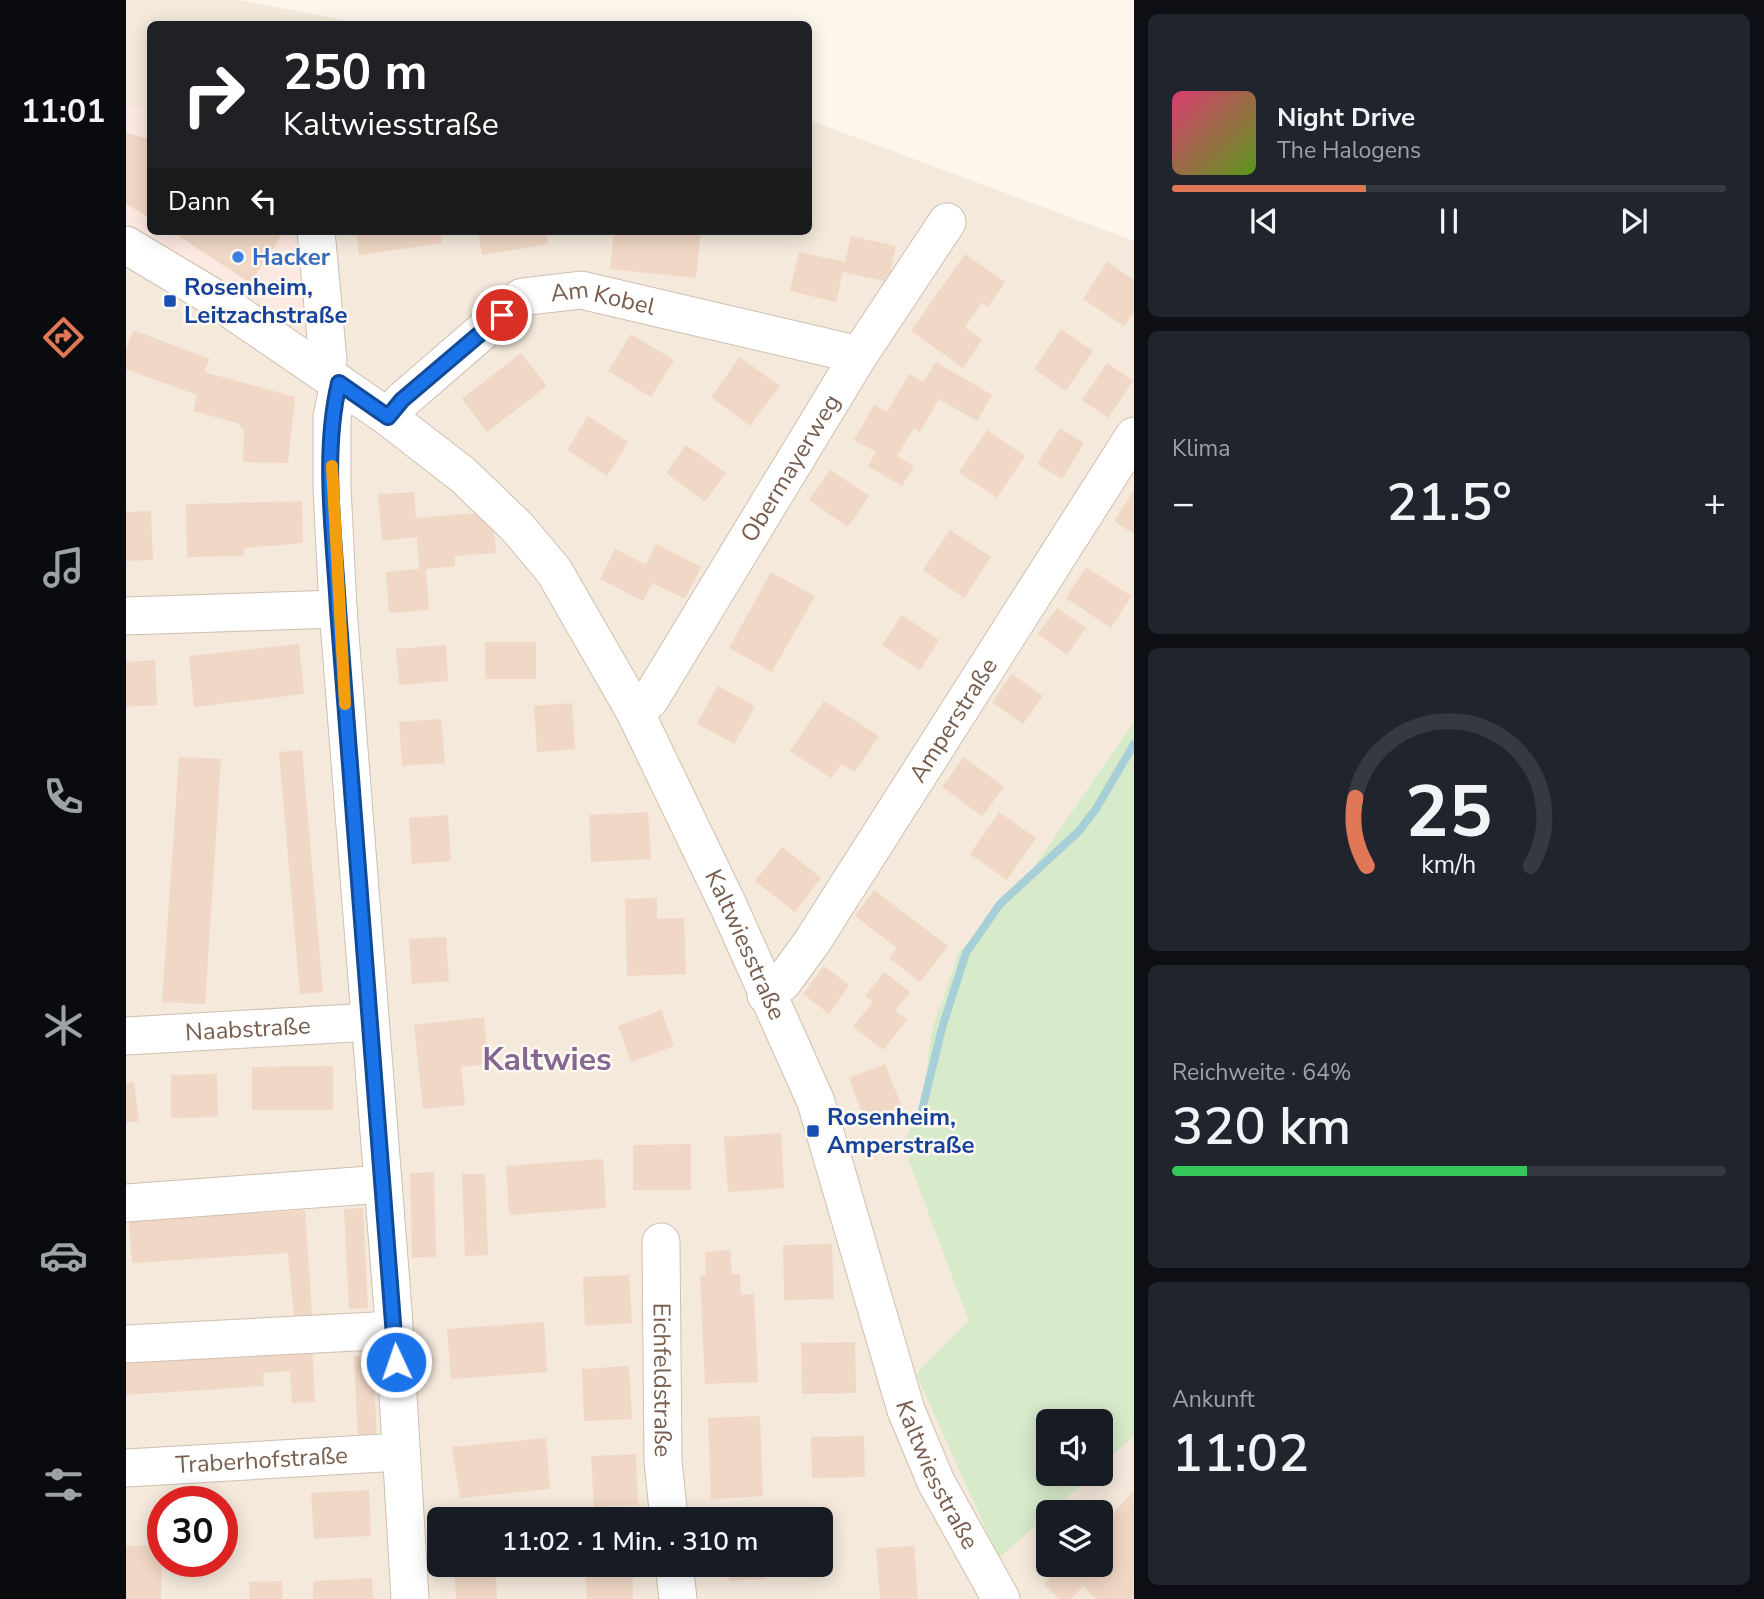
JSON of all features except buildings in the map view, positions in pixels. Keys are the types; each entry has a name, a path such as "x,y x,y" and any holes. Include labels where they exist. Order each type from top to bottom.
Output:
{"street":[{"name":"Obermayerweg","path":"634,710 649,701 859,355 947,222"},
{"path":"316,235 328,360 332,377 332,486 338,609 394,1329 410,1599"},
{"name":"Kaltwiesstraße","path":"126,245 332,377 388,417 463,475 517,527 554,571 634,710 728,905 816,1102 906,1410 936,1482 1001,1599"},
{"name":"Am Kobel","path":"388,417 402,400 523,298 546,294 581,290 859,355"},
{"name":"Amperstraße","path":"766,995 783,982 812,942 1134,436"},
{"path":"126,616 338,609"},
{"name":"Naabstraße","path":"126,1036 370,1022"},
{"path":"126,1203 383,1184"},
{"name":"Eichfeldstraße","path":"661,1242 663,1461 668,1507"},
{"path":"126,1344 394,1329"},
{"name":"Traberhofstraße","path":"126,1468 400,1452"},
{"path":"675,1577 678,1599"}],"shaded area":[{"path":"126,0 240,0 348,21 147,21 147,110 126,105"},
{"path":"126,105 147,110 147,234 126,221"},
{"path":"812,121 1134,241 1134,722 1021,885 959,952 932,1029 920,1114 902,1143 970,1322 916,1374 999,1557 1036,1525 1036,1577 1113,1577 1113,1500 1064,1500 1079,1486 1113,1486 1113,1455 1134,1436 1134,1599 126,1599 126,221 310,331 306,235 812,235"},
{"path":"149,235 306,235 310,331"}],"green space":[{"path":"1134,722 1134,1436 1113,1455 1113,1409 1036,1409 1036,1486 1080,1486 1064,1500 1036,1500 1036,1525 999,1558 916,1374 969,1321 902,1143 920,1114 932,1029 959,952 1021,885"}],"waterway":[{"path":"922,1110 942,1028 966,953 1000,904 1079,831 1096,809 1134,744"}],"slow traffic":[{"path":"332,466 345,704"}],"place":[{"name":"Hacker","path":"238,257"},
{"name":"Rosenheim, Leitzachstraße","path":"170,301"},
{"name":"Rosenheim, Amperstraße","path":"813,1131"}],"district":[{"name":"Kaltwies","path":"547,1059"}],"route":[{"path":"396,1362 338,609 332,486 332,417 339,383 388,417 402,400 502,315"}]}
